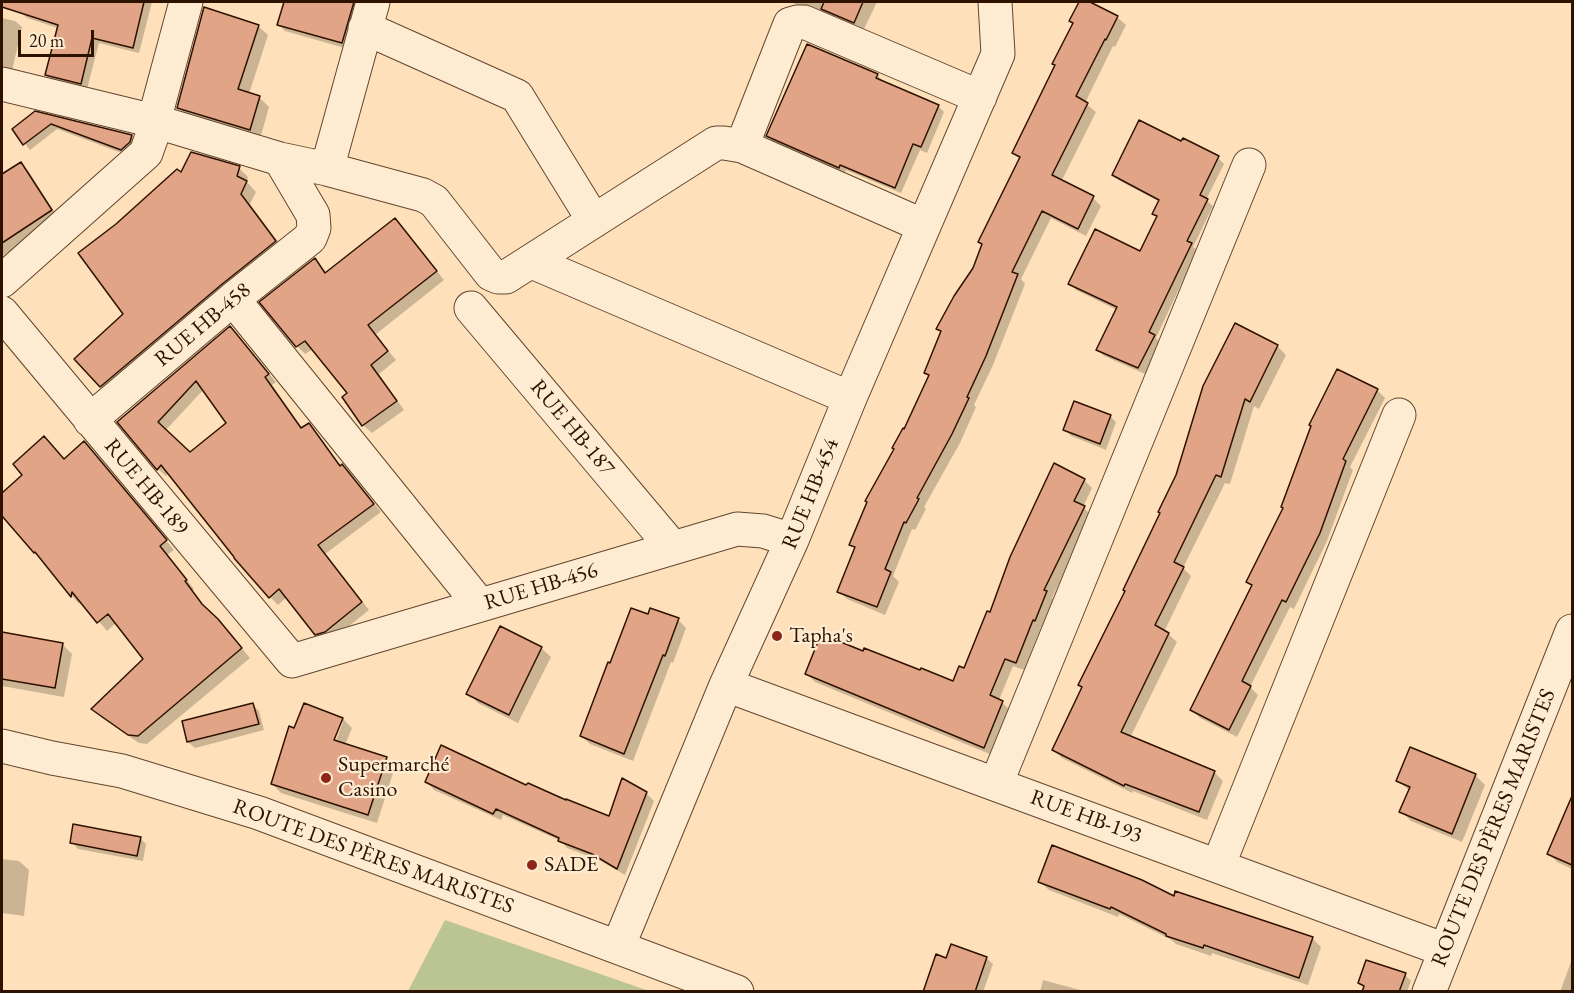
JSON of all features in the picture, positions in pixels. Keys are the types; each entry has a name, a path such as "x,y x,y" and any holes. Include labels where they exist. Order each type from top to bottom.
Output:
{"street":[{"path":"2,281 146,153 186,2"},
{"name":"RUE HB-454","path":"618,947 726,684 792,540 850,398 998,54 995,2"},
{"path":"327,169 369,15 517,96 594,221"},
{"path":"742,146 790,24 797,22 804,22 980,97"},
{"path":"2,84 154,121 280,159 423,195 434,201 491,274 498,277 506,277 532,262 716,143 742,146 924,226"},
{"name":"RUE HB-458","path":"90,420 233,298 310,238 314,228 314,215 280,159"},
{"path":"996,784 1249,165"},
{"path":"532,262 850,398"},
{"path":"233,298 480,605"},
{"name":"RUE HB-187","path":"471,308 673,548"},
{"name":"RUE HB-189","path":"2,313 292,661"},
{"path":"1218,866 1399,415"},
{"name":"RUE HB-456","path":"292,661 737,529 763,531 792,540"},
{"name":"ROUTE DES PÈRES MARISTES","path":"1429,992 1572,631"},
{"name":"RUE HB-193","path":"726,684 1445,950"},
{"name":"ROUTE DES PÈRES MARISTES","path":"2,747 122,771 259,813 737,992"}],"green space":[{"path":"445,920 649,991 408,991"}],"building":[{"path":"2,2 144,2 133,48 92,38 81,84 45,75 58,25 2,7"},
{"path":"284,2 354,2 342,43 277,25"},
{"path":"824,2 863,2 854,23 821,9"},
{"path":"1079,2 1090,2 1118,16 1076,96 1088,103 1052,175 1094,196 1078,229 1042,211 1012,272 1018,274 986,356 967,397 969,398 917,498 919,499 906,523 904,522 885,569 891,572 877,607 837,592 855,547 849,545 867,502 865,501 894,449 892,448 904,429 929,375 924,373 941,331 936,329 973,268 982,244 978,242 1020,157 1012,153 1055,65 1052,64 1073,23 1069,21"},
{"path":"204,7 259,25 238,89 260,96 250,130 177,108"},
{"path":"807,44 878,74 876,78 939,105 921,147 913,144 895,188 840,165 839,168 766,136"},
{"path":"35,111 132,135 130,142 121,150 51,124 23,145 12,129"},
{"path":"1139,120 1181,141 1183,138 1219,156 1200,195 1208,199 1187,241 1192,243 1149,332 1155,335 1138,368 1096,350 1117,307 1068,284 1095,229 1140,251 1157,216 1152,214 1159,200 1112,175"},
{"path":"191,152 240,166 237,176 247,181 241,194 276,241 100,387 74,359 123,314 78,253 116,224 177,169 181,172"},
{"path":"21,162 52,210 2,243 2,174"},
{"path":"395,218 437,271 368,325 388,351 371,365 397,401 362,426 342,397 347,393 305,341 296,347 259,302 315,258 325,273"},
{"path":"1235,323 1278,345 1250,402 1245,399 1221,477 1216,475 1174,562 1184,567 1155,625 1169,633 1121,732 1215,771 1199,812 1125,784 1124,786 1052,750 1082,687 1078,685 1125,591 1123,590 1160,513 1158,512 1176,475 1203,386"},
{"path":"230,326 269,374 265,377 301,428 309,423 340,466 342,464 374,504 318,545 362,602 325,632 315,635 279,589 269,598 234,558 161,465 157,470 117,422","holes":["196,381 226,423 190,452 158,422"]},
{"path":"1337,369 1378,389 1343,459 1346,461 1320,533 1286,602 1282,600 1242,681 1251,686 1229,730 1190,710 1252,585 1246,582 1283,508 1281,507 1311,426 1309,425"},
{"path":"1074,401 1111,415 1100,444 1063,430"},
{"path":"44,436 64,459 84,441 167,540 160,546 187,580 185,581 202,604 242,648 138,736 128,735 91,709 143,659 108,614 97,623 72,592 71,597 2,516 2,493 22,475 13,464"},
{"path":"1054,463 1085,479 1074,501 1085,506 1044,590 1047,591 1016,663 1005,659 990,695 1003,701 984,748 805,674 821,634 863,651 864,648 953,681 959,666 964,668 987,611 990,612 1010,557"},
{"path":"631,608 648,614 650,608 679,618 624,754 580,736"},
{"path":"500,626 542,647 509,715 466,694"},
{"path":"2,632 63,643 55,688 2,679"},
{"path":"253,703 259,724 187,742 182,721"},
{"path":"304,703 343,718 334,740 387,757 368,815 271,784 289,726 294,728"},
{"path":"441,745 526,785 528,783 609,816 622,778 647,792 617,869 592,854 558,841 559,838 496,809 493,814 425,782"},
{"path":"1410,747 1476,774 1452,834 1399,812 1410,787 1396,781"},
{"path":"1572,796 1572,865 1547,854"},
{"path":"73,824 141,837 137,856 70,843"},
{"path":"1052,845 1142,880 1174,896 1175,891 1313,937 1299,978 1204,945 1203,948 1166,936 1111,907 1110,909 1038,882"},
{"path":"951,944 987,957 975,992 923,992 936,954 946,958"},
{"path":"1366,960 1406,973 1399,992 1362,992 1364,986 1358,983"}],"place":[{"name":"Tapha's","path":"777,636"},
{"name":"Supermarché Casino","path":"326,778"},
{"name":"SADE","path":"532,865"}]}
